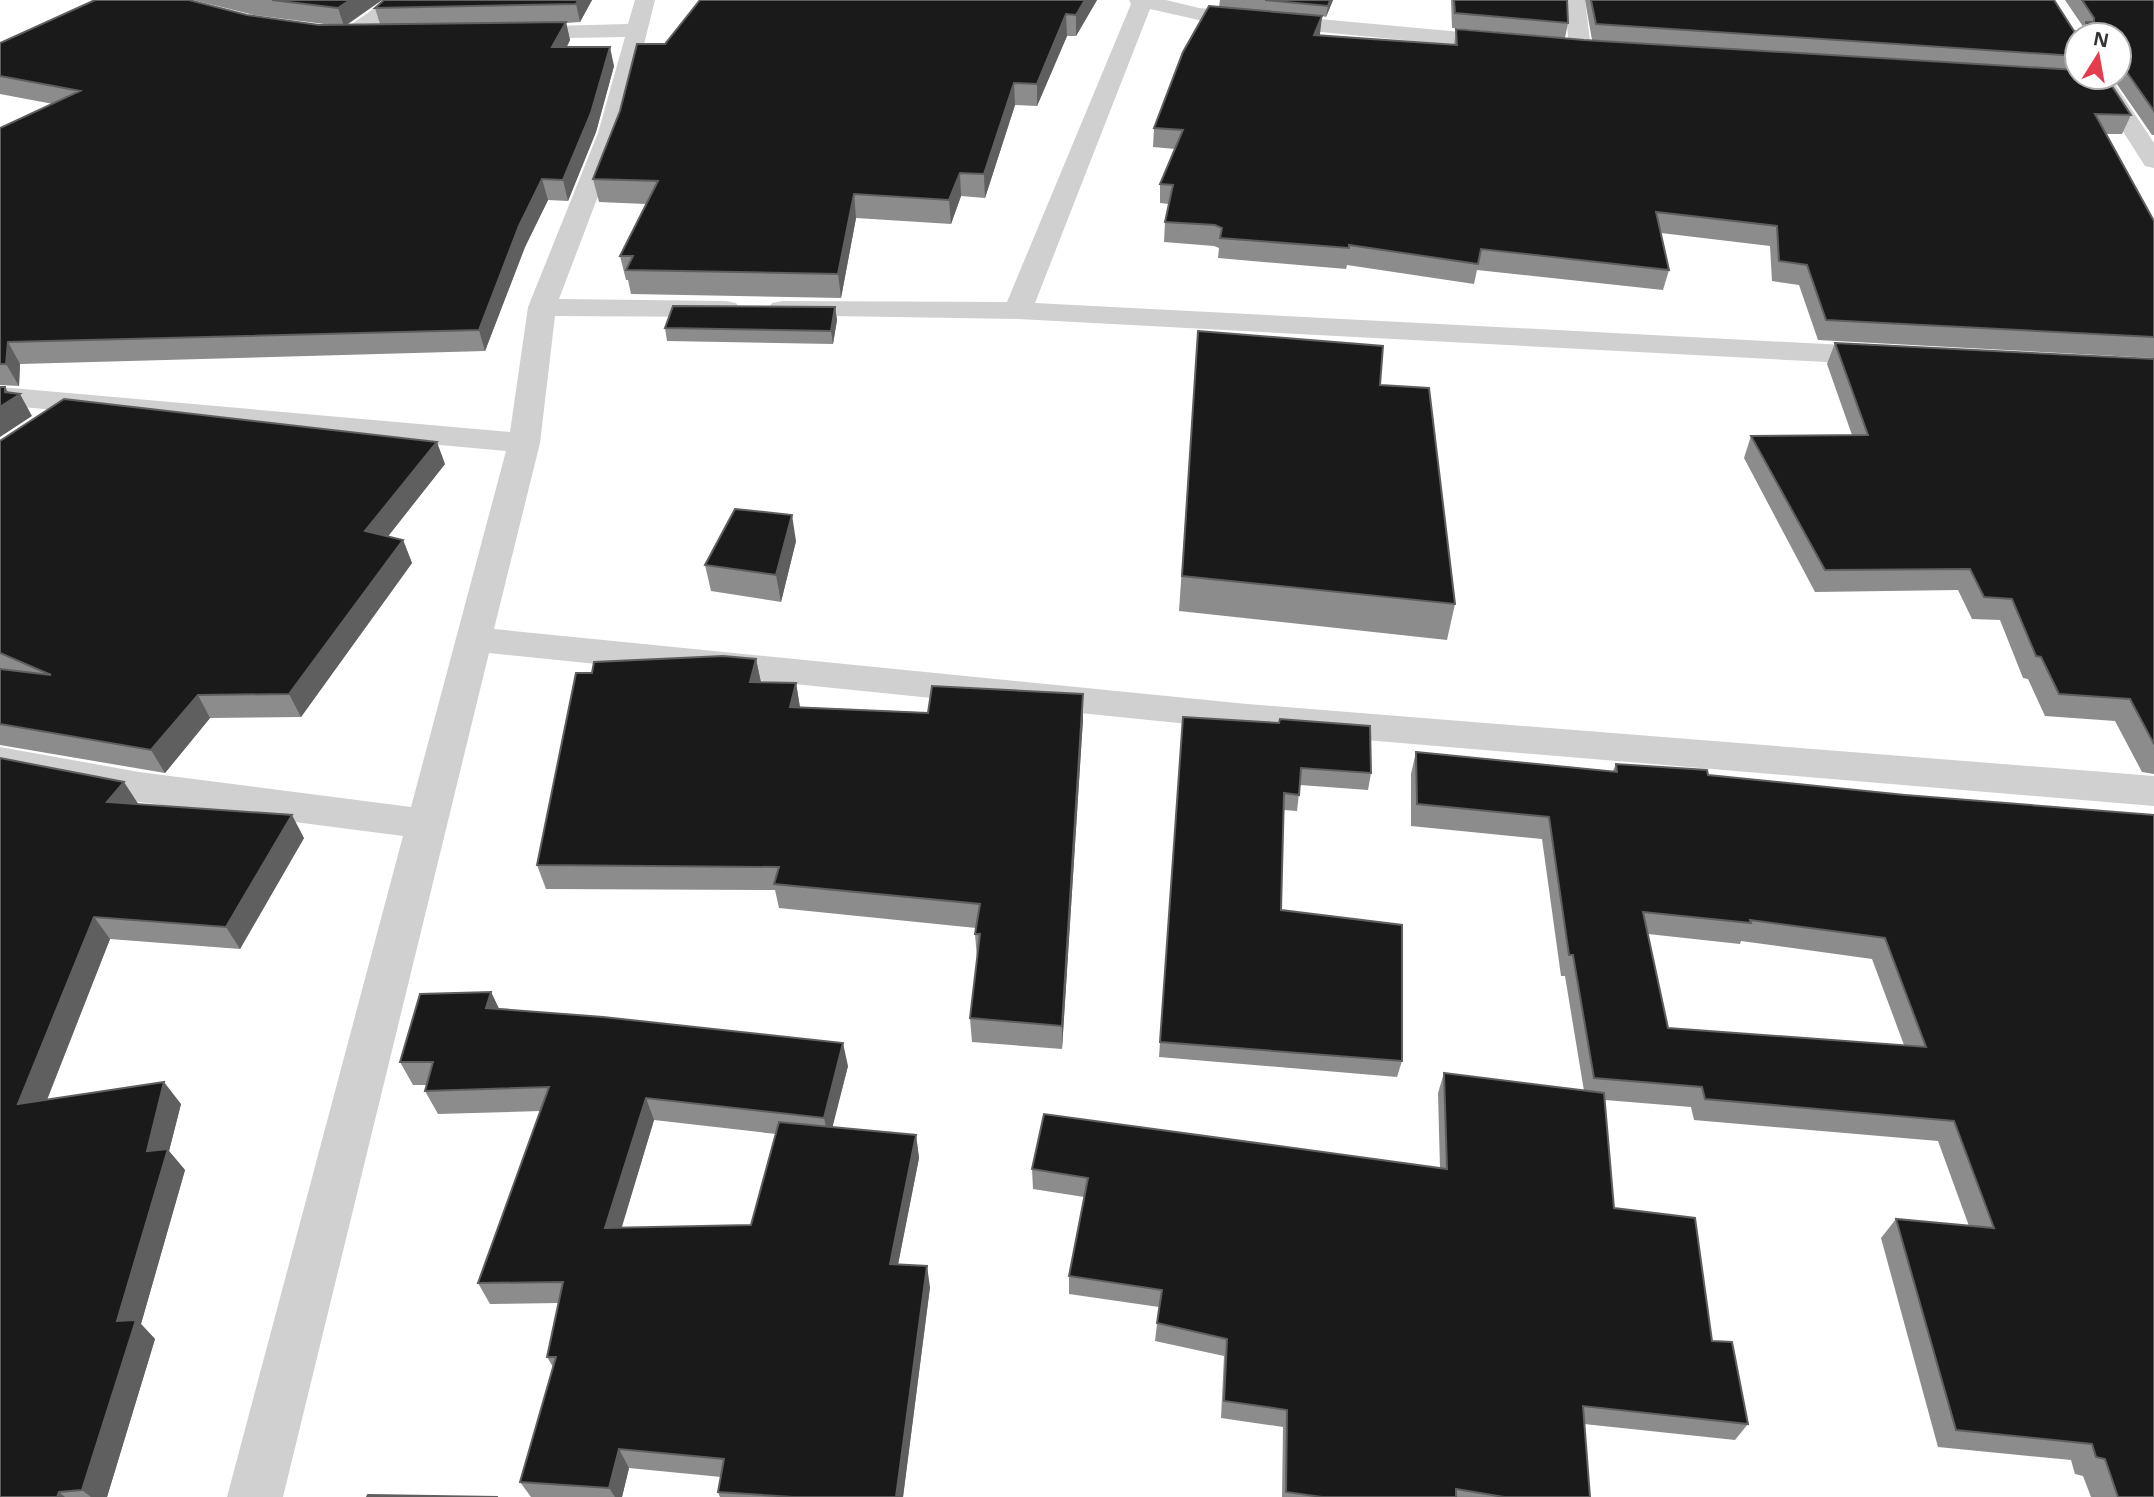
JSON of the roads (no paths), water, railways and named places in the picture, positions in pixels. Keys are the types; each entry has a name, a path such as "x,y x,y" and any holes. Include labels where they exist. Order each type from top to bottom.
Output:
{"street":[{"path":"350,36 399,0"},
{"path":"1018,311 1141,0 1199,14 1528,45"},
{"path":"1575,0 1580,49"},
{"path":"255,1497 524,443 542,307 610,133 640,15 499,33"},
{"path":"327,35 391,35"},
{"path":"1554,47 1607,51"},
{"path":"2101,91 2154,161"},
{"path":"542,307 1018,311 1910,357"},
{"path":"0,396 524,443"},
{"path":"44,426 77,404"},
{"path":"474,639 1247,718 2154,791"},
{"path":"0,761 139,787 428,824"}]}
